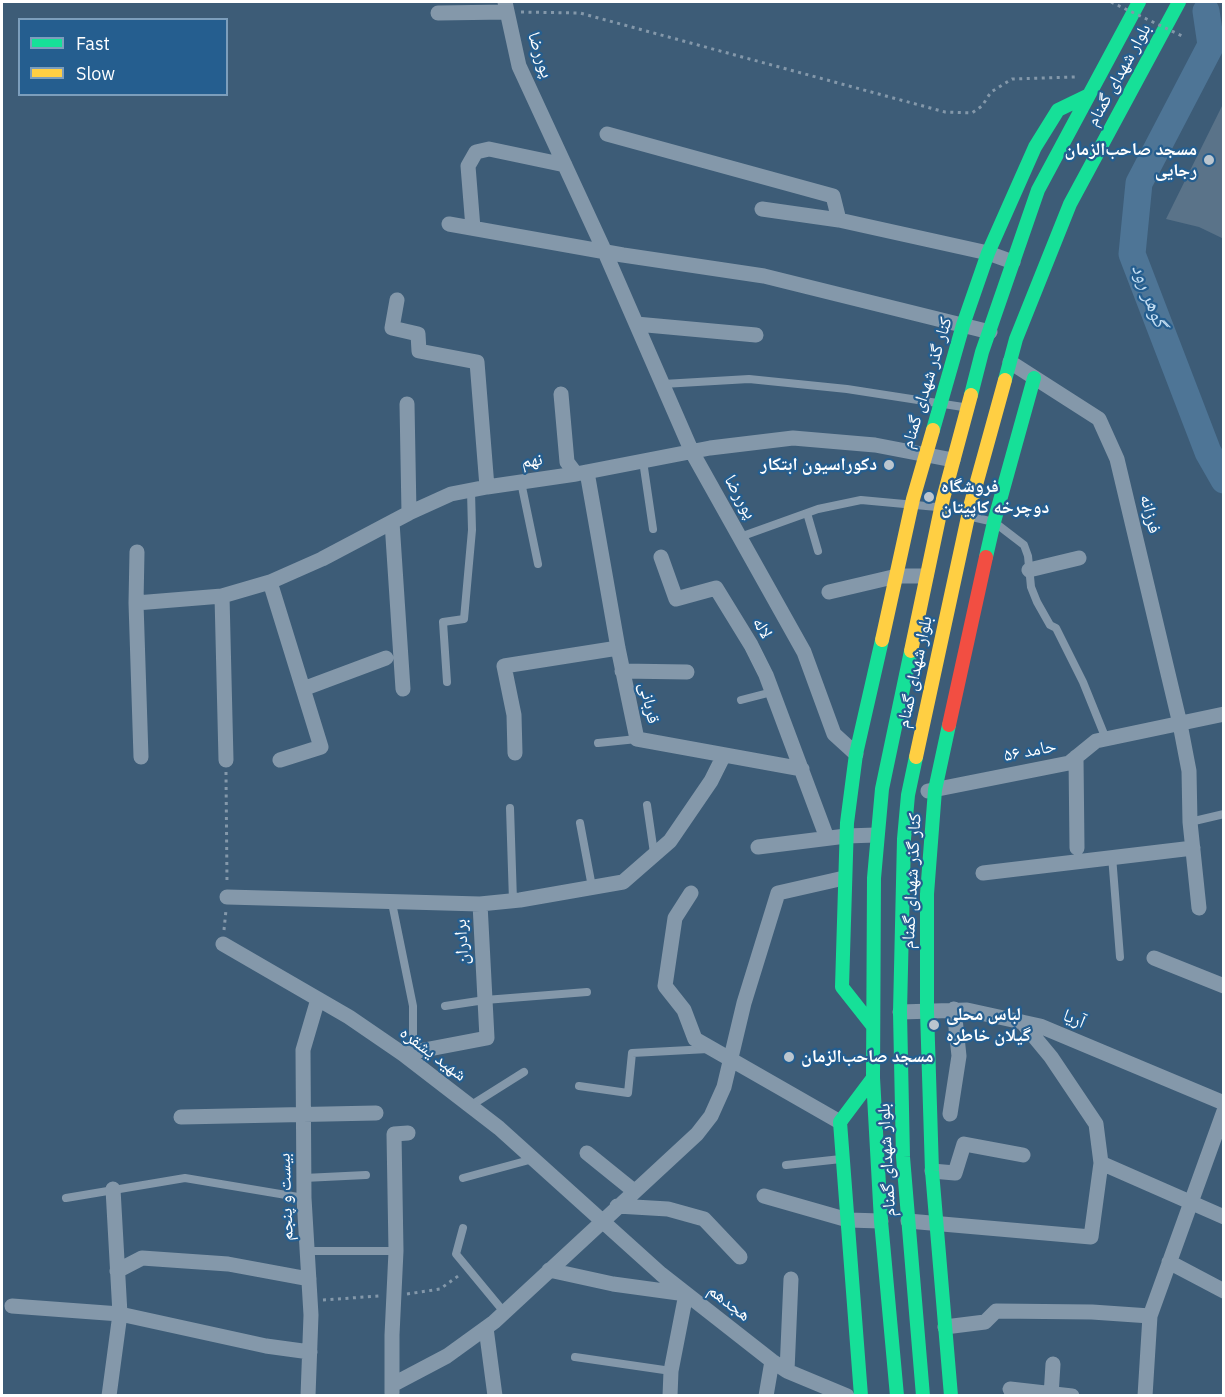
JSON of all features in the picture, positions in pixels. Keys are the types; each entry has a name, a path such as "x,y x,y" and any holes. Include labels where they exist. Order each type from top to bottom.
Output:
{"main road":[{"name":"بلوار شهدای گمنام","path":"897,1395 881,1221 873,1078 874,878 876,835 884,778 941,508 982,352 1038,190 1139,2"},
{"name":"بلوار شهدای گمنام","path":"923,1395 903,1157 900,1012 904,839 908,795 968,516 1016,339 1070,204 1179,2"},
{"name":"کنار گذر شهدای گمنام","path":"872,1025 842,987 846,836 856,754 912,504 963,325 988,254 1035,147 1052,119 1058,110 1089,95"},
{"path":"990,332 1016,339"},
{"name":"کنار گذر شهدای گمنام","path":"951,1395 932,1171 927,1011 927,894 935,789 994,522 1034,378"},
{"path":"861,1395 840,1122 873,1078"}],"street":[{"path":"438,13 506,7"},
{"name":"پوررضا","path":"506,7 519,66 604,250 693,452 804,652 834,734 856,754"},
{"path":"607,134 833,196 839,220"},
{"path":"473,228 468,166 476,152 489,149 565,165"},
{"path":"762,209 839,220 988,254 1013,262"},
{"path":"449,224 623,255 764,276 990,332"},
{"path":"397,300 392,328 418,334 419,351 477,362 486,487"},
{"path":"636,324 756,335"},
{"name":"فرزانه","path":"1010,362 1099,419 1117,459 1189,771 1190,822 1199,908"},
{"name":"قربانی","path":"561,394 567,462 581,473 637,739 801,769"},
{"path":"407,404 409,513"},
{"name":"نهم","path":"136,603 222,596 270,582 322,559 409,513 451,494 486,487 581,473 693,452 793,438 875,445 953,460"},
{"path":"392,522 403,689"},
{"path":"137,552 136,603 141,757"},
{"name":"لاله","path":"661,557 676,599 716,588 750,645 772,692 801,769"},
{"path":"1029,570 1079,558"},
{"path":"829,592 897,576 926,576"},
{"path":"270,582 321,747 280,760"},
{"path":"222,596 226,760"},
{"path":"515,753 514,715 504,666 618,648"},
{"path":"937,653 963,658"},
{"path":"303,689 386,658"},
{"path":"622,671 687,672"},
{"name":"حامد ۵۶","path":"908,795 1069,763 1096,741 1224,714"},
{"path":"655,855 670,841 711,782 724,755"},
{"path":"1076,757 1077,849"},
{"path":"801,769 827,838"},
{"path":"758,847 846,836 876,835"},
{"path":"983,873 1193,848"},
{"name":"برادران","path":"408,1053 486,1038 480,904 513,901 623,882 655,855"},
{"path":"392,1390 447,1356 486,1328 697,1134 711,1116 724,1087 744,1003 778,893 844,878"},
{"path":"691,893 675,918 665,986 684,1010 695,1039 840,1122"},
{"path":"227,897 480,904"},
{"name":"شهید یشقره","path":"223,944 408,1053 499,1128 601,1221"},
{"path":"1154,958 1224,986"},
{"name":"بیست و پنجم","path":"308,1395 311,1315 304,1198 303,1050 318,999"},
{"path":"950,1114 959,1056 954,1009"},
{"name":"آریا","path":"900,1012 967,1010 1040,1026 1224,1103"},
{"path":"908,1221 1091,1237 1101,1163 1096,1124 1051,1057 1022,1022"},
{"path":"1145,1395 1150,1316 1224,1111"},
{"path":"181,1117 376,1113"},
{"path":"392,1390 396,1251 394,1134 408,1133"},
{"path":"932,1171 955,1173 964,1144 1023,1155"},
{"path":"587,1153 634,1191"},
{"path":"1101,1163 1224,1217"},
{"path":"109,1395 120,1314 114,1189"},
{"path":"764,1196 848,1220 881,1221"},
{"path":"617,1206 668,1209 704,1219 740,1257"},
{"name":"هجدهم","path":"601,1221 686,1294 772,1361 787,1371 847,1395"},
{"path":"117,1271 142,1258 228,1264 309,1279"},
{"path":"1169,1262 1224,1291"},
{"path":"549,1270 613,1284 686,1294 671,1371 670,1395"},
{"path":"787,1371 791,1279"},
{"path":"12,1306 120,1314 266,1346 310,1352"},
{"path":"945,1327 985,1322 996,1311 1092,1312 1150,1316"},
{"path":"486,1328 495,1395"},
{"path":"766,1395 772,1361"},
{"path":"1051,1394 1053,1364"},
{"path":"1010,1389 1072,1395"}],"lane":[{"path":"663,384 749,380 847,389 967,407"},
{"path":"643,461 653,529"},
{"path":"521,482 538,564"},
{"path":"447,682 442,622 464,619 472,530 471,490"},
{"path":"740,537 807,513 861,500 941,508"},
{"path":"807,513 818,551"},
{"path":"968,516 994,522 1024,545 1028,556 1031,587 1036,602 1050,625 1056,628 1083,682 1106,739"},
{"path":"741,700 772,692"},
{"path":"598,743 637,739"},
{"path":"647,805 655,855"},
{"path":"510,808 513,901"},
{"path":"1190,822 1224,814"},
{"path":"580,823 592,887"},
{"path":"1112,856 1120,957"},
{"path":"392,903 412,1006 408,1053"},
{"path":"445,1006 485,1000 587,992"},
{"path":"579,1086 628,1093 632,1053 712,1048"},
{"path":"470,1106 524,1072"},
{"path":"463,1178 533,1159"},
{"path":"786,1165 843,1159"},
{"path":"304,1178 366,1175"},
{"path":"66,1198 185,1178 304,1198"},
{"path":"463,1228 456,1254 504,1312"},
{"path":"307,1251 396,1251"},
{"path":"575,1357 671,1371"}],"path":[{"path":"1111,2 1182,36"},
{"path":"506,7 580,13 945,112 972,113 982,106 991,92 1012,79 1098,78"},
{"path":"223,944 227,897 226,760"}],"building":[{"name":"مسجد صاحب‌الزمان رجایی","path":"1224,102 1224,239 1199,227 1166,219"}],"waterway":[{"name":"گوهر رود","path":"1206,11 1211,45 1139,183 1132,254 1208,452 1224,480"}],"traffic: fast":[{"path":"971,395 982,352 1038,190 1139,2"},
{"path":"1005,380 1016,339 1070,204 1179,2"},
{"path":"933,430 963,325 988,253 1035,147 1058,110 1089,95"},
{"path":"986,557 1034,378"},
{"path":"872,1025 842,987 847,823 856,754 882,640"},
{"path":"897,1396 881,1221 873,1078 874,878 882,789 911,651"},
{"path":"949,725 935,790 927,894 927,1011 932,1171 951,1396"},
{"path":"916,757 908,795 904,839 900,1012 903,1157 923,1396"},
{"path":"861,1396 840,1122 873,1078"}],"traffic: slow":[{"path":"916,757 971,503 1005,380"},
{"path":"911,651 943,499 971,395"},
{"path":"882,640 913,499 933,430"}],"traffic: jam":[{"path":"949,725 986,557"}],"place":[{"name":"مسجد صاحب‌الزمان رجایی","path":"1209,160"},
{"name":"دکوراسیون ابتکار","path":"889,465"},
{"name":"فروشگاه دوچرخه کاپیتان","path":"929,497"},
{"name":"لباس محلی گیلان خاطره","path":"934,1025"},
{"name":"مسجد صاحب‌الزمان","path":"789,1057"}]}
